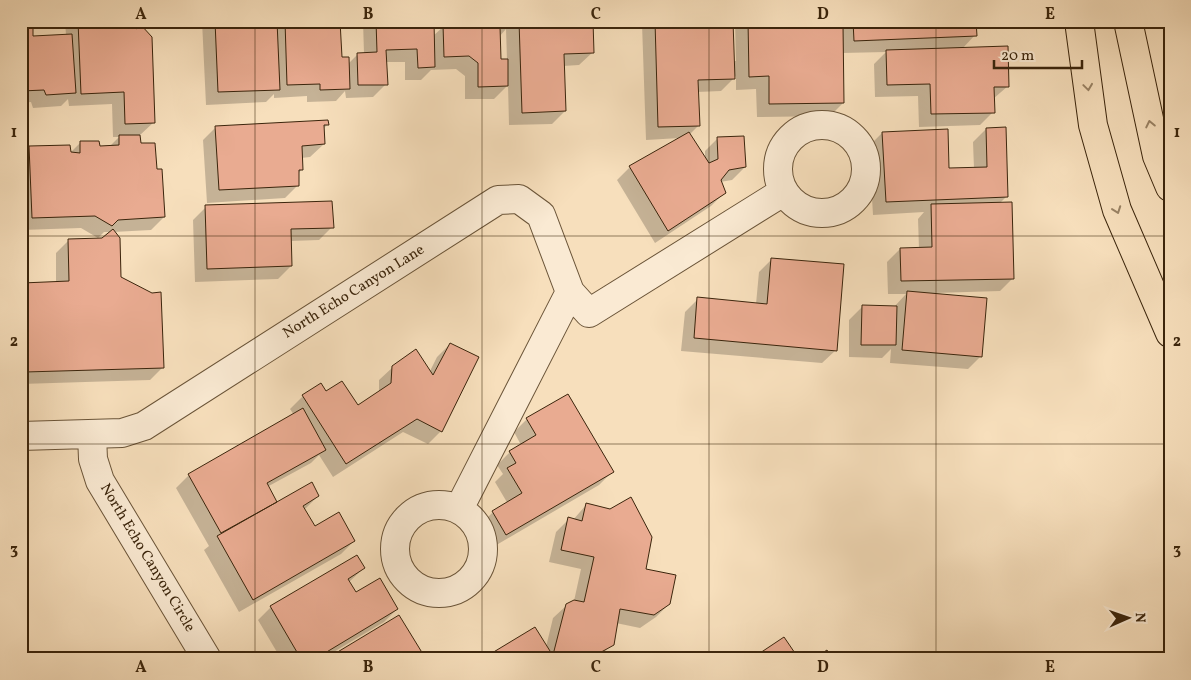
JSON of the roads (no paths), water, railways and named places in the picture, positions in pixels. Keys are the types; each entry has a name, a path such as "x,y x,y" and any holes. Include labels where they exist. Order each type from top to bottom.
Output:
{"main road":[{"path":"1079,21 1093,125 1117,210 1170,333"},
{"path":"1128,21 1157,156 1170,187"}],"street":[{"name":"North Echo Canyon Lane","path":"92,435 122,433 144,426 498,200 519,199 541,215 570,292 589,313 783,192"},
{"path":"459,510 570,292"},
{"path":"21,436 92,435"},
{"name":"North Echo Canyon Circle","path":"92,435 93,459 100,482 207,659"}]}
